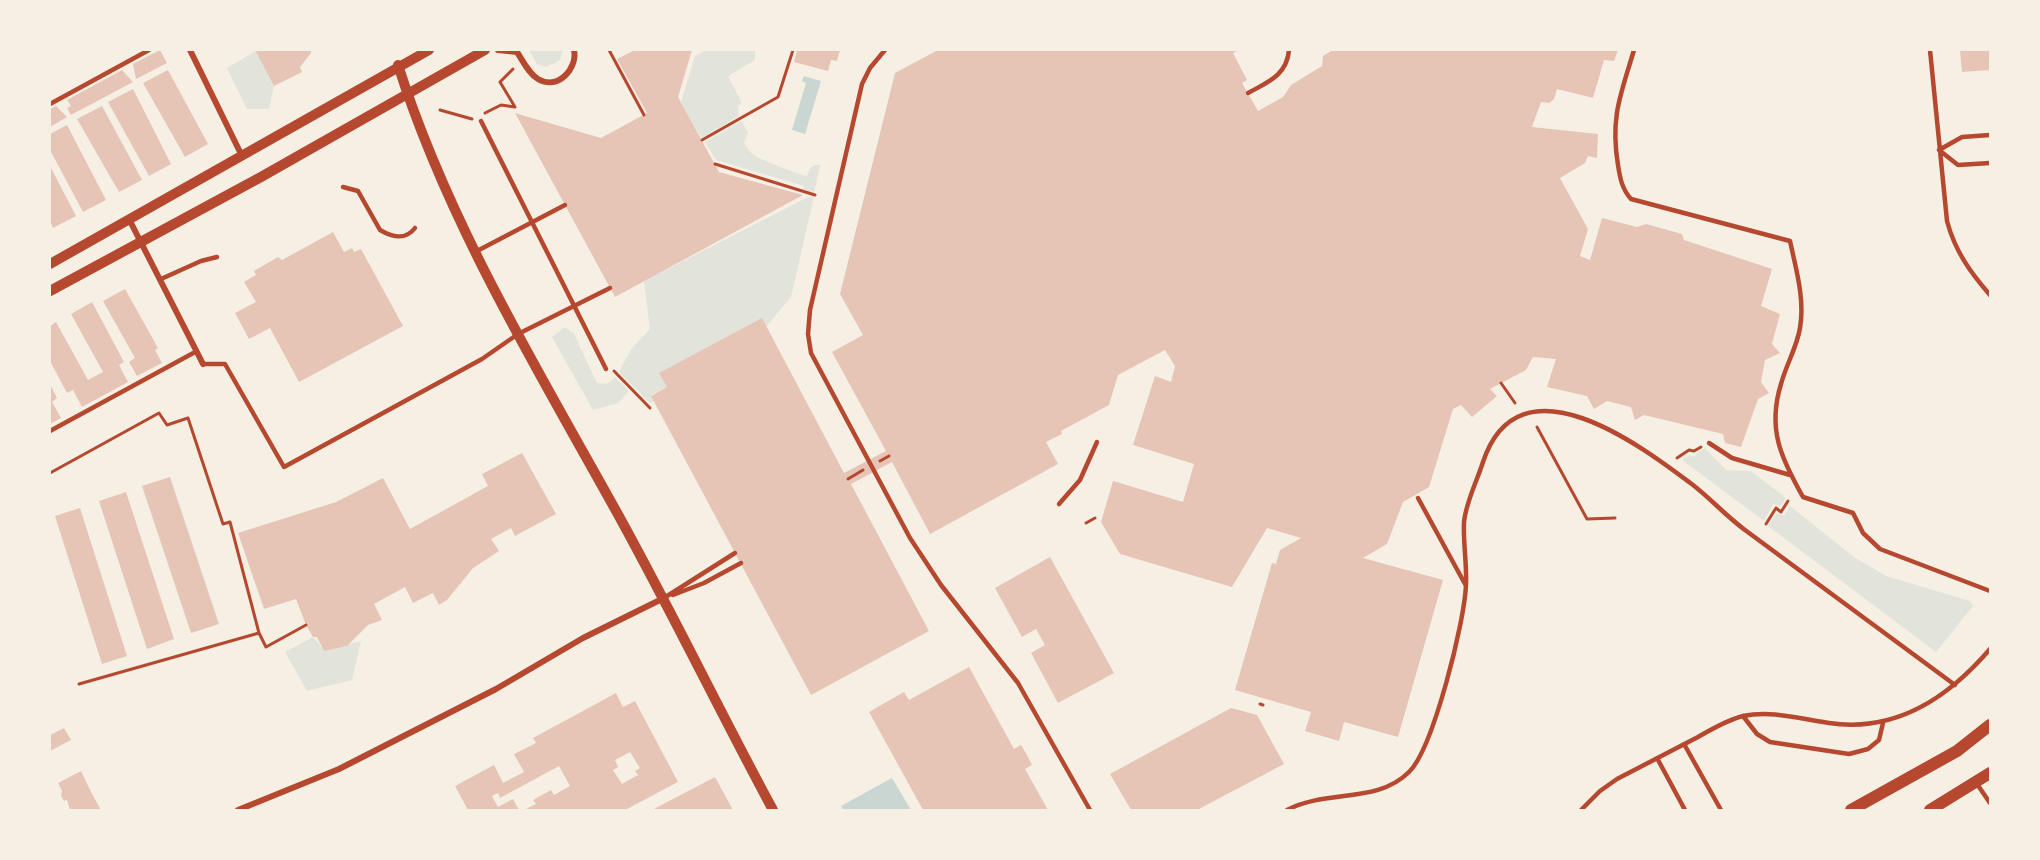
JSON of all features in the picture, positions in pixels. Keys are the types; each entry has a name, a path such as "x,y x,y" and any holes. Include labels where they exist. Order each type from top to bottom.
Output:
{"main road":[{"path":"1851,810 1948,757 1990,726"},
{"path":"1930,810 1977,784 1990,773"}],"street":[{"path":"190,50 242,156"},
{"path":"50,264 398,65 429,50"},
{"path":"50,291 485,50"},
{"path":"498,50 517,52 533,75 540,81 548,82 556,80 574,68 576,60 574,50"},
{"path":"398,65 406,93 475,252 664,598 773,810"},
{"path":"129,219 203,364"},
{"path":"238,810 339,769 496,689 583,638 664,598"}],"lane":[{"path":"50,104 149,50"},
{"path":"885,50 870,68 855,112 810,310 808,324 811,353 910,538 947,593 1018,682 1090,810"},
{"path":"1248,93 1282,73 1289,59 1289,50"},
{"path":"1634,50 1614,124 1615,147 1624,192 1631,199 1790,241 1802,310 1800,330 1781,384 1774,429 1790,475 1803,497 1853,513 1863,533 1880,549 1990,591"},
{"path":"1930,50 1947,221 1953,242 1967,270 1990,295"},
{"path":"481,122 606,369"},
{"path":"1939,150 1962,137 1990,135"},
{"path":"1939,150 1958,165 1990,163"},
{"path":"343,187 358,191 380,230 401,237 411,234 415,228"},
{"path":"475,252 565,205"},
{"path":"161,279 201,261 217,257"},
{"path":"203,364 225,364 284,467 482,359 518,334 610,288"},
{"path":"50,431 197,351"},
{"path":"1287,810 1315,799 1384,789 1414,768 1419,761 1455,644 1466,586 1464,519 1486,452 1503,427 1514,419 1535,411 1557,411 1617,432 1640,446 1695,487 1739,525 1955,685"},
{"path":"1059,504 1080,480 1097,442"},
{"path":"1709,442 1732,458 1790,475"},
{"path":"1418,498 1466,586"},
{"path":"664,598 735,553"},
{"path":"664,598 704,583 741,563"},
{"path":"1581,810 1600,791 1617,779 1743,716 1765,713 1838,724 1883,723 1925,705 1955,685 1990,649"},
{"path":"1743,716 1757,734 1770,742 1849,754 1868,749 1879,740 1883,723"},
{"path":"1684,744 1721,810"},
{"path":"1657,758 1685,810"},
{"path":"1977,784 1990,803"}],"path":[{"path":"609,50 644,115"},
{"path":"702,140 778,98 793,50"},
{"path":"440,110 481,122 485,112 501,105 515,107 500,82 513,69"},
{"path":"715,164 815,195"},
{"path":"606,369 613,370 650,408"},
{"path":"1501,383 1515,403"},
{"path":"50,473 159,413 167,425 188,418 223,524 230,522 259,633 266,646 306,625"},
{"path":"1537,427 1587,519 1615,519"},
{"path":"1677,458 1709,442"},
{"path":"1766,524 1776,508 1781,512 1788,501"},
{"path":"1086,522 1095,518"},
{"path":"79,684 259,633"}],"shaded area":[{"path":"529,50 563,50 560,60 546,67 537,64"},
{"path":"707,50 755,50 755,60 728,76 742,103 738,106 739,116 701,138 681,102 695,56"},
{"path":"256,51 274,86 269,109 247,109 227,68"},
{"path":"804,76 821,81 805,134 792,130 806,83 802,81"},
{"path":"742,121 748,133 744,143 757,157 807,176 810,168 820,165 814,193 803,189 804,186 716,160 705,142"},
{"path":"808,197 814,197 791,297 766,327 660,374 667,387 651,395 654,401 650,403 619,372 631,349 650,329 644,281"},
{"path":"565,327 574,334 597,383 607,384 615,377 629,391 618,403 593,410 552,337"},
{"path":"1705,448 1726,470 1751,471 1786,498 1781,506 1773,504 1764,521 1682,460 1690,455 1693,457"},
{"path":"1790,506 1854,557 1886,576 1970,601 1973,606 1936,652 1768,526 1777,513 1784,516"},
{"path":"313,637 324,650 361,641 352,680 307,691 285,652"},
{"path":"892,778 911,810 843,810 841,806"}],"building":[{"path":"160,50 167,63 136,79 133,64"},
{"path":"255,50 311,50 311,53 300,67 302,72 274,86"},
{"path":"635,50 692,50 678,97 719,172 803,195 615,297 515,113 601,138 647,113 617,59"},
{"path":"797,50 840,50 837,61 831,60 828,71 794,62"},
{"path":"938,50 1239,50 1233,53 1247,80 1242,83 1258,111 1283,97 1291,85 1322,66 1323,56 1333,50 1618,50 1614,61 1604,60 1593,98 1557,89 1554,99 1549,103 1541,102 1532,127 1598,134 1597,158 1588,156 1585,163 1560,178 1588,229 1580,256 1590,260 1602,218 1637,227 1646,224 1682,234 1684,240 1772,269 1761,306 1780,314 1772,344 1780,353 1765,360 1761,382 1769,393 1758,399 1741,447 1725,443 1723,434 1644,415 1635,420 1631,407 1607,401 1594,409 1587,396 1547,387 1556,359 1533,357 1526,370 1490,389 1497,396 1472,417 1461,405 1453,409 1429,487 1403,502 1387,544 1363,558 1443,580 1398,737 1344,722 1339,741 1305,731 1311,712 1235,690 1272,563 1276,564 1280,550 1301,538 1267,528 1232,587 1120,554 1101,522 1113,481 1183,502 1194,464 1133,445 1155,376 1171,382 1175,366 1165,350 1118,375 1109,405 1061,431 1062,434 1046,442 1058,464 930,534 892,462 851,484 929,631 811,695 651,396 667,387 659,373 762,318 844,473 886,451 832,352 863,335 840,294 895,73"},
{"path":"1960,50 1990,50 1990,70 1962,72"},
{"path":"122,70 133,82 71,115 67,108 71,106 67,100"},
{"path":"168,70 208,144 185,157 143,83"},
{"path":"133,89 171,164 149,176 108,102"},
{"path":"56,106 67,117 50,127 50,109"},
{"path":"102,106 142,180 119,192 77,119"},
{"path":"67,125 106,200 83,212 50,150 50,134"},
{"path":"50,166 76,216 53,228 50,221"},
{"path":"333,232 344,252 352,248 354,252 361,249 403,326 299,382 270,328 249,339 235,313 256,302 244,282 256,275 254,271 278,257 282,260"},
{"path":"125,289 158,348 155,350 162,363 137,376 129,362 135,358 103,301"},
{"path":"92,302 124,362 119,365 128,382 82,407 73,390 67,393 50,361 50,326 56,322 88,380 103,372 71,314"},
{"path":"50,384 57,398 52,402 61,418 50,424"},
{"path":"522,453 556,514 515,536 511,528 491,539 499,551 473,568 447,600 439,605 433,593 413,603 405,587 374,604 382,620 368,625 347,646 324,651 317,637 313,637 306,625 296,599 264,609 238,533 336,502 383,478 410,529 488,486 482,474"},
{"path":"170,477 219,624 191,633 142,486"},
{"path":"126,492 174,639 147,649 99,501"},
{"path":"80,508 127,656 102,664 55,516"},
{"path":"1050,557 1114,673 1058,703 1031,653 1045,645 1036,629 1022,637 995,588"},
{"path":"969,667 1014,749 1021,745 1027,755 1032,765 1025,769 1048,810 923,810 869,712 904,692 909,700"},
{"path":"616,693 623,707 635,701 678,782 625,810 524,810 536,804 533,800 551,790 554,795 570,786 559,766 500,798 498,793 492,796 498,807 513,799 519,810 468,810 455,786 494,765 503,783 524,772 514,754 536,743 533,738","holes":["630,752 640,768 635,771 638,775 622,784 613,770 618,767 615,760"]},
{"path":"1231,708 1257,715 1284,764 1197,810 1131,810 1110,774"},
{"path":"64,728 71,740 50,751 50,735"},
{"path":"81,771 101,810 70,810 67,800 64,801 61,796 62,791 58,783"},
{"path":"715,777 733,810 652,810"}]}
